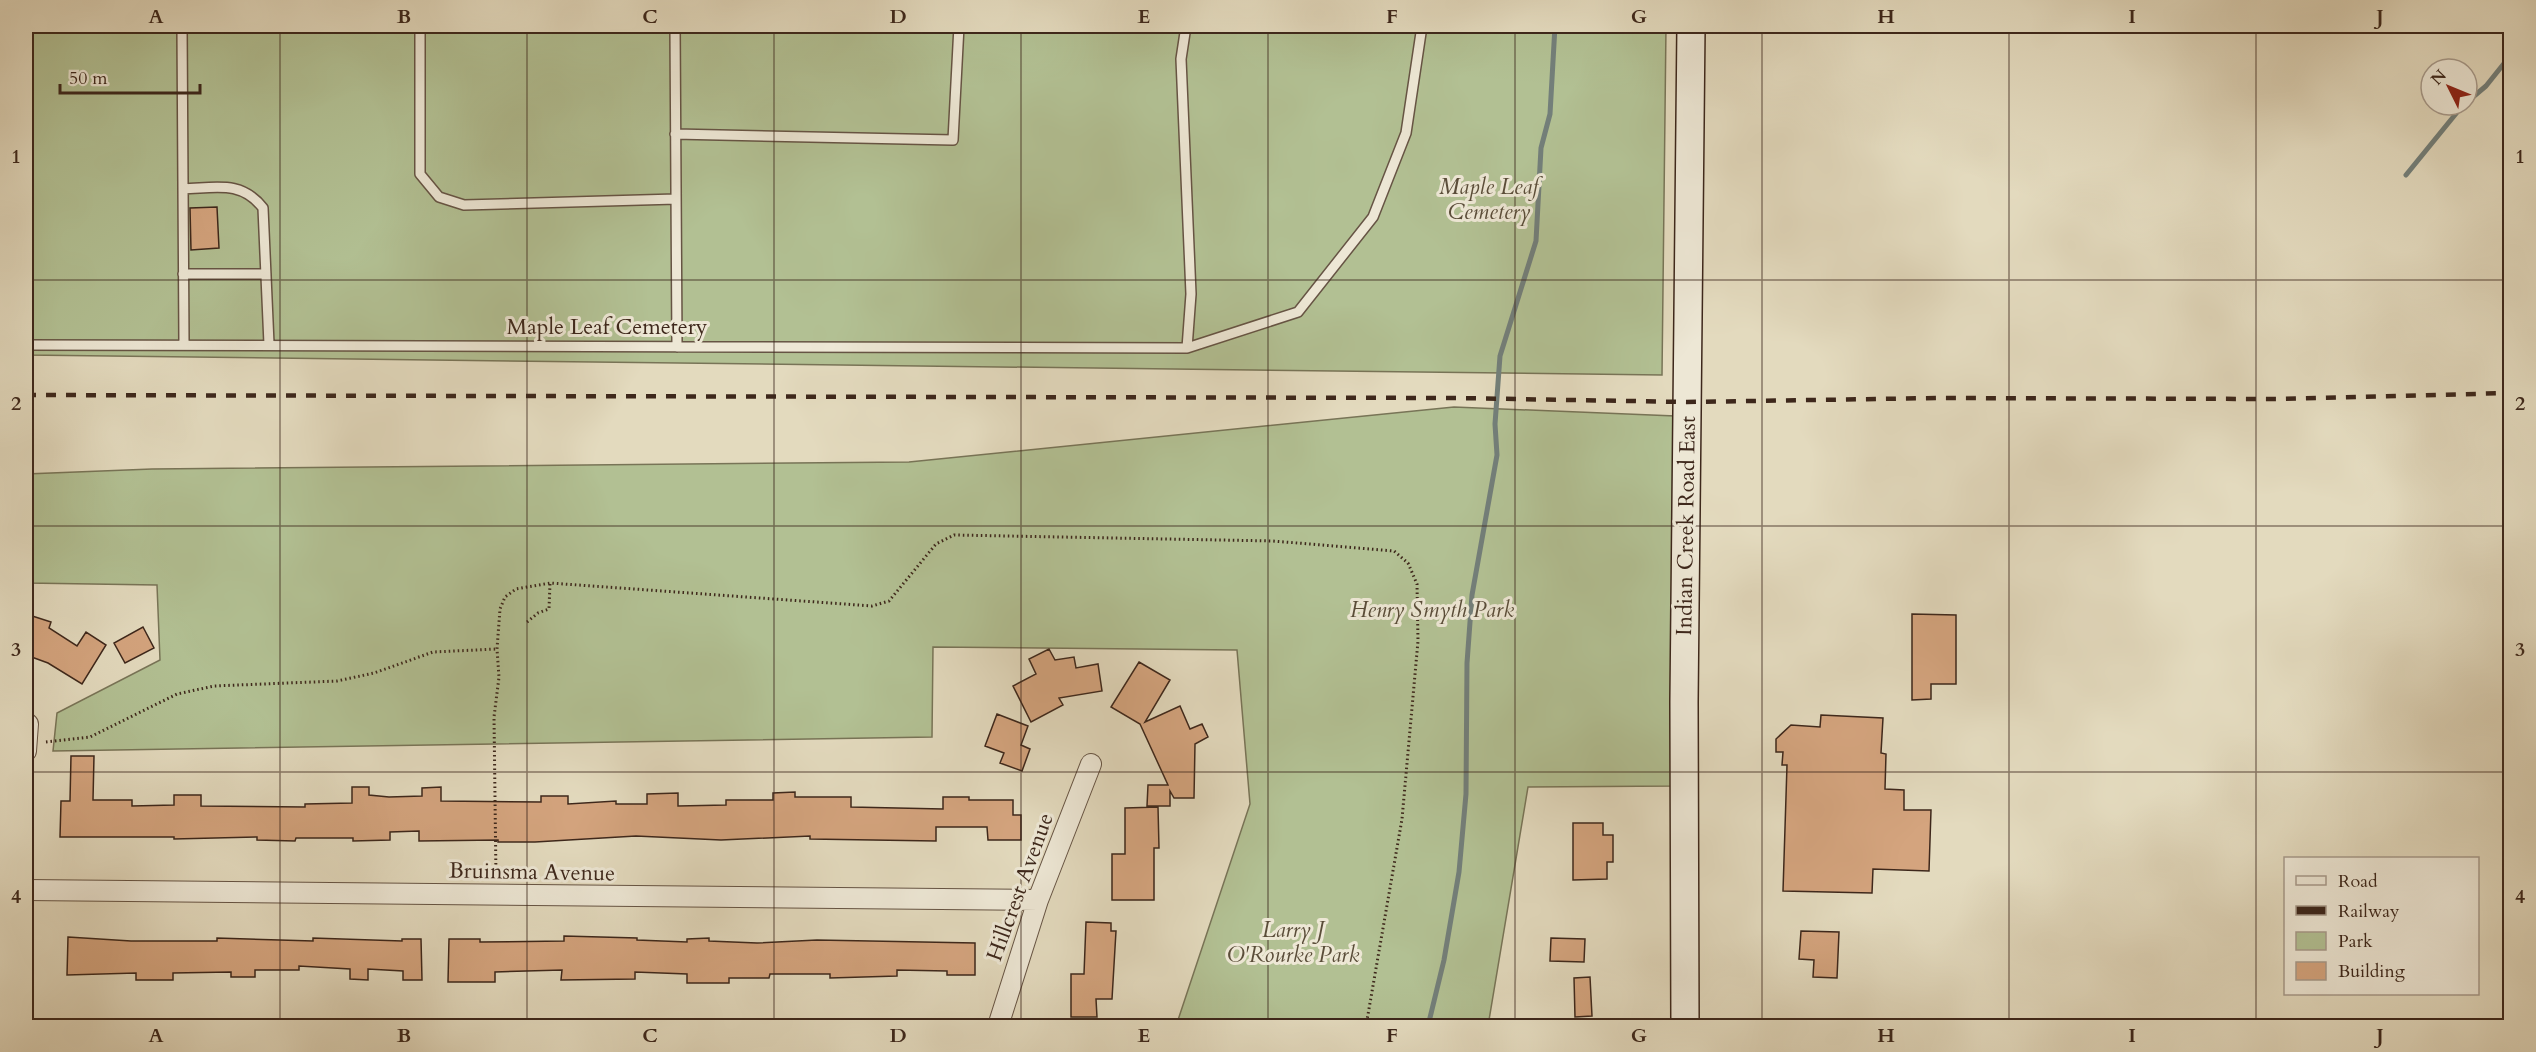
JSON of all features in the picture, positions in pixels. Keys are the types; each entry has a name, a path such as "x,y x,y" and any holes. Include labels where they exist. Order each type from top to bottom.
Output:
{"main road":[{"name":"Indian Creek Road East","path":"1684,1026 1684,702 1691,26"}],"street":[{"path":"26,724 28,724 26,751"},
{"name":"Hillcrest Avenue","path":"998,1026 1038,900 1091,764"},
{"name":"Bruinsma Avenue","path":"26,890 1038,900"}],"lane":[{"path":"182,26 184,344"},
{"path":"420,26 420,174 439,197 464,205 676,199"},
{"path":"675,26 677,347"},
{"path":"675,134 953,140 959,26"},
{"path":"1186,26 1181,59 1191,294 1187,348"},
{"name":"Maple Leaf Cemetery","path":"26,345 1187,348 1298,312 1373,217 1406,133 1422,26"},
{"path":"183,189 237,188 253,195 263,208 269,344"},
{"path":"183,274 266,274"}],"path":[{"path":"496,895 494,717 499,677 497,649 500,609 505,597 516,589 550,583 872,606 889,601 936,544 954,535 1273,541 1394,551 1408,563 1417,584 1418,641 1402,819 1366,1026"},
{"path":"527,622 538,613 549,609 550,583"},
{"path":"26,744 90,737 177,694 214,686 337,681 374,673 433,652 497,649"}],"green space":[{"name":"Maple Leaf Cemetery","path":"26,26 1666,26 1662,375 26,355"},
{"name":"Henry Smyth Park","path":"1454,407 1675,416 1675,786 1528,787 1488,1026 1176,1026 1250,804 1237,650 933,647 932,737 53,751 57,713 160,660 157,585 26,583 26,474 152,469 909,462"}],"building":[{"path":"217,207 219,248 191,250 190,208"},
{"path":"26,614 51,622 49,628 77,646 86,632 106,645 82,684 48,663 26,655"},
{"path":"1912,614 1956,615 1956,684 1931,684 1931,699 1912,700"},
{"path":"143,627 154,648 125,663 114,643"},
{"path":"1049,649 1055,660 1074,657 1076,668 1098,664 1102,691 1059,698 1063,705 1031,722 1013,686 1036,674 1029,659"},
{"path":"1139,662 1170,680 1145,722 1180,706 1190,729 1202,724 1208,737 1195,744 1194,798 1174,798 1170,791 1170,806 1147,806 1148,785 1168,785 1140,724 1111,707"},
{"path":"997,714 1028,726 1021,745 1030,749 1022,771 1000,763 1004,753 985,746"},
{"path":"1821,715 1883,718 1881,753 1886,754 1885,789 1904,790 1904,810 1931,810 1929,871 1873,869 1872,893 1783,891 1787,765 1782,765 1783,752 1776,752 1776,739 1791,725 1820,727"},
{"path":"71,756 94,756 93,800 132,800 132,806 174,805 174,795 201,795 201,806 305,807 305,804 352,803 352,787 369,787 369,795 389,797 422,796 422,788 441,787 441,801 541,802 541,796 568,796 568,804 616,801 616,804 647,804 647,794 678,793 678,806 726,805 726,800 773,800 773,793 795,792 795,797 851,797 851,807 943,809 943,797 969,797 969,800 1013,800 1013,815 1021,815 1021,840 988,840 987,827 936,827 936,841 810,839 810,836 721,840 636,836 535,842 419,841 419,831 390,832 390,840 353,841 353,838 296,838 295,841 257,840 257,837 174,839 174,837 60,837 61,801 70,801"},
{"path":"1158,807 1159,848 1154,848 1154,900 1112,900 1112,854 1125,854 1125,808"},
{"path":"1573,823 1603,823 1603,835 1613,835 1613,862 1607,862 1607,879 1573,880"},
{"path":"1086,922 1111,923 1111,931 1116,931 1112,999 1096,999 1097,1017 1071,1017 1071,974 1084,974"},
{"path":"1801,931 1839,932 1837,978 1813,977 1814,960 1799,959"},
{"path":"564,936 687,942 687,939 709,938 709,941 757,943 817,940 975,943 975,975 947,975 947,971 897,970 897,976 830,978 830,974 770,974 769,978 729,978 729,983 687,983 687,974 635,972 635,979 561,980 562,970 495,972 495,982 448,982 449,939 480,939 480,942 564,941"},
{"path":"68,937 131,941 217,941 217,938 313,941 313,938 402,941 402,939 421,939 422,980 403,980 403,971 368,969 368,980 350,979 350,969 299,966 299,970 255,970 255,977 231,977 231,972 173,973 173,980 136,980 136,973 67,975"},
{"path":"1551,938 1585,939 1584,962 1550,961"},
{"path":"1590,977 1592,1016 1575,1017 1574,978"}],"waterway":[{"path":"1428,1026 1444,960 1459,872 1466,794 1467,663 1472,595 1497,455 1495,424 1500,356 1536,241 1541,148 1550,114 1555,26"},
{"path":"2479,92 2510,56"},
{"path":"2406,175 2453,117"}],"railway":[{"path":"26,395 1456,398 1687,402 1939,398 2277,399 2510,393"}],"park label":[{"name":"Larry J O'Rourke Park","path":"1293,942"}]}
